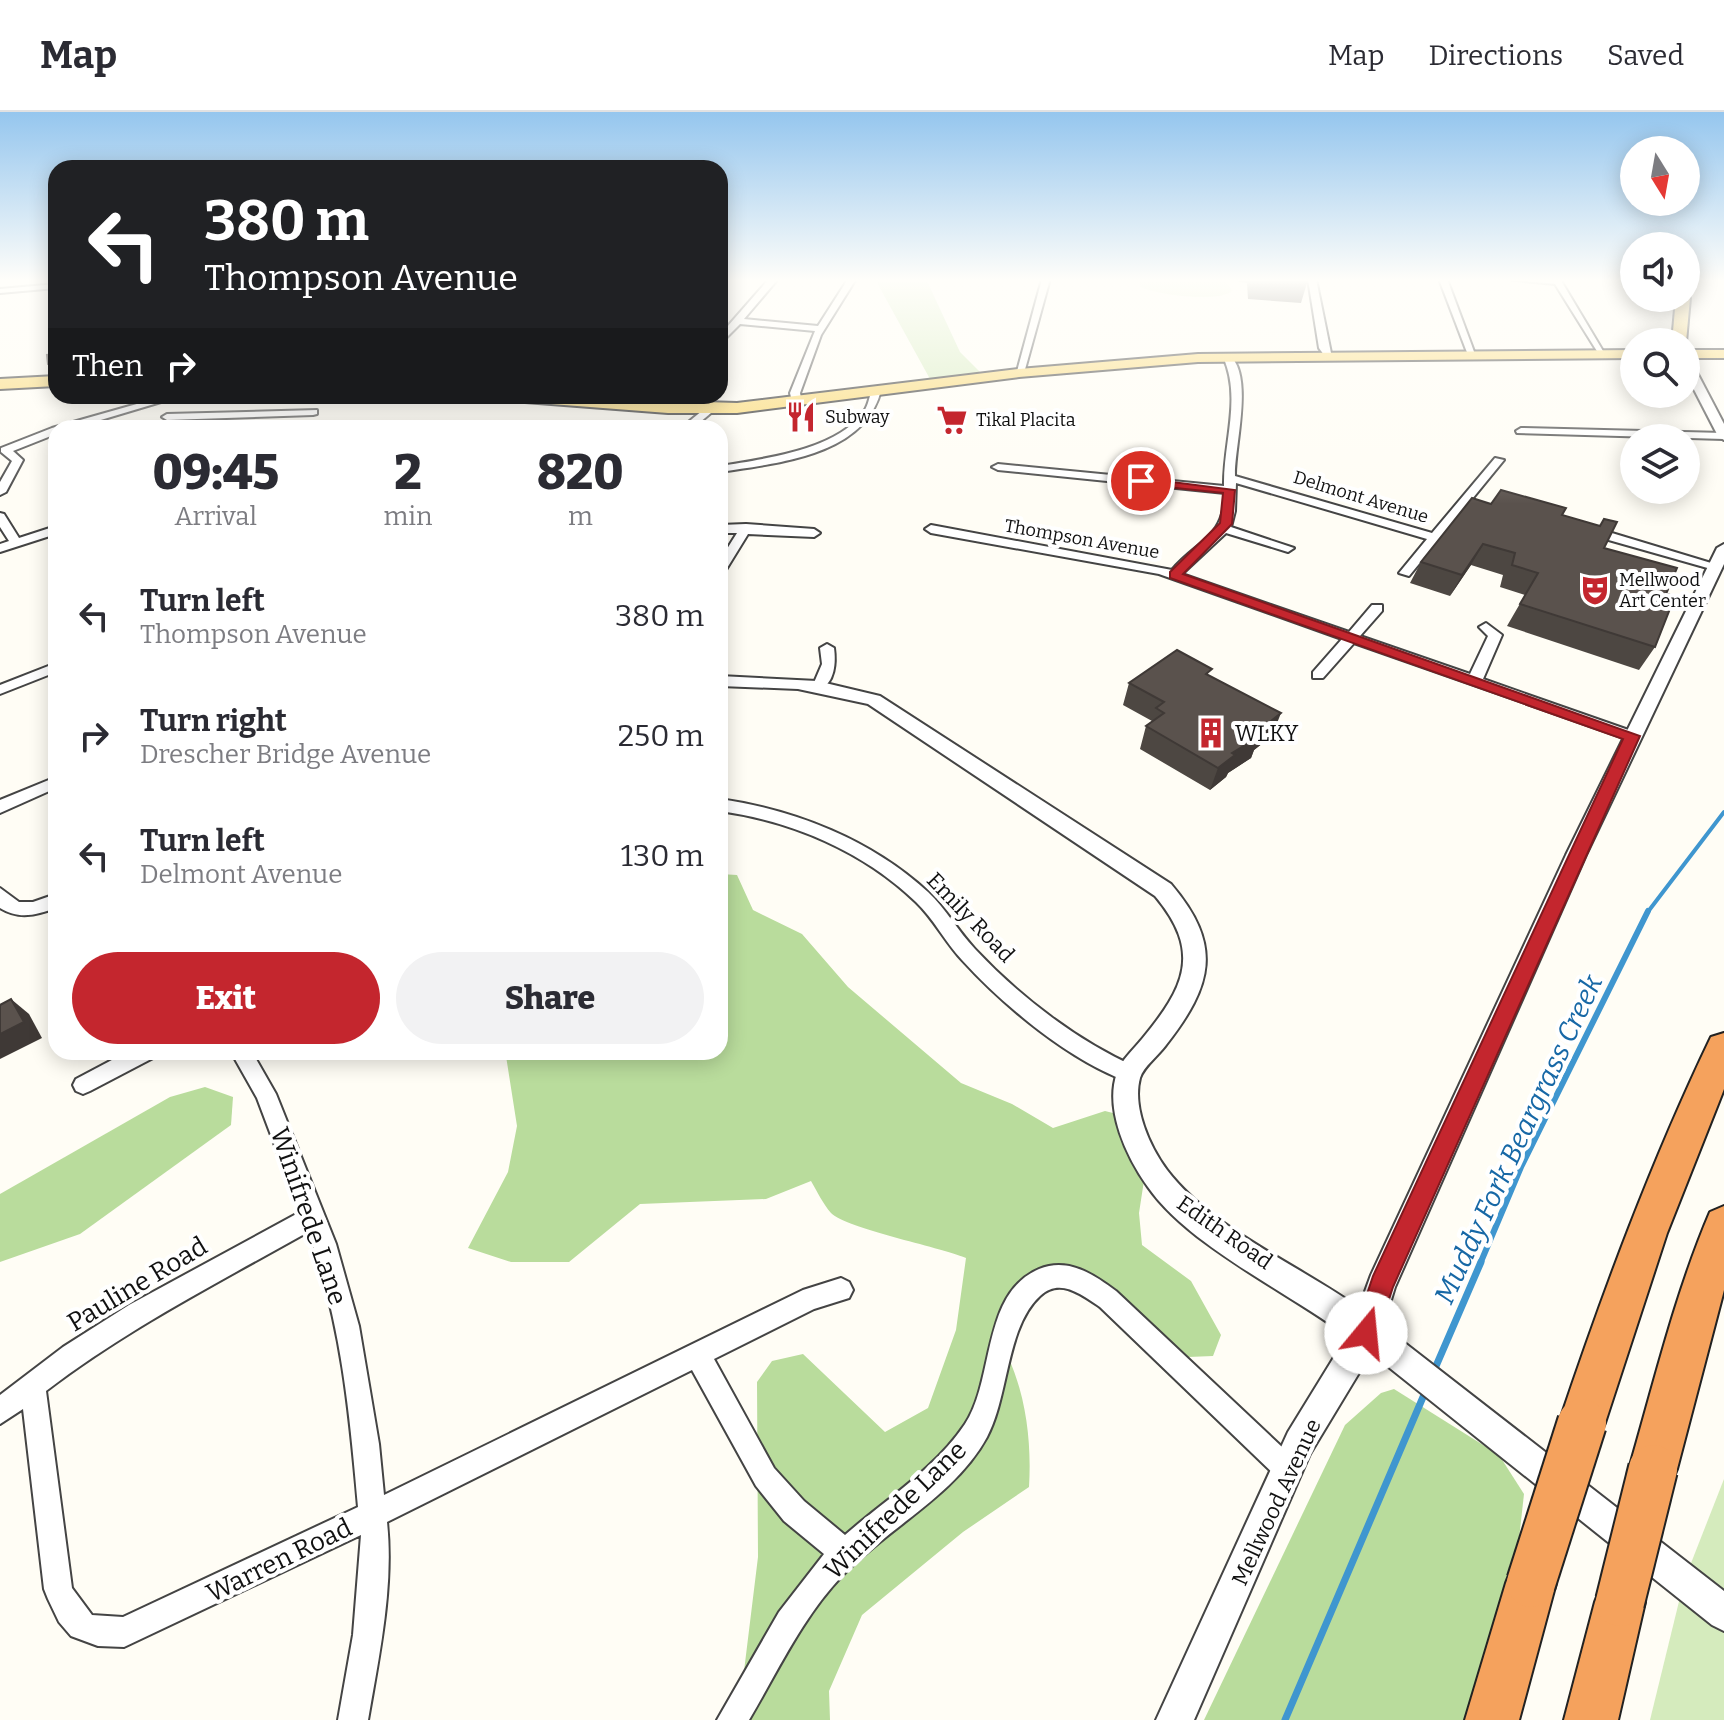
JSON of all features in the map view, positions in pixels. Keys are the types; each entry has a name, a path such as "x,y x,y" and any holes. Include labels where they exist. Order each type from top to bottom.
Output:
{"highway":[{"path":"1492,1720 1531,1583 1630,1273 1663,1186 1724,1048"},
{"path":"1591,1720 1653,1469 1696,1311 1724,1226"}],"main road":[{"path":"645,404 712,408 797,402 1019,373 1228,357 1598,354"},
{"path":"0,384 48,380"}],"street":[{"path":"797,402 795,393 810,354"},
{"path":"1019,373 1024,354"},
{"path":"1175,575 1223,528 1228,519 1236,412 1233,364 1228,357"},
{"path":"728,467 799,454 841,436 863,420 876,400 876,390"},
{"path":"1521,431 1724,436 1700,390"},
{"path":"91,420 148,404"},
{"path":"700,420 712,408"},
{"path":"189,420 313,412"},
{"path":"258,414 259,420"},
{"path":"0,492 18,460 5,450 48,433"},
{"path":"1436,538 1499,460"},
{"name":"Delmont Avenue","path":"998,467 1229,484 1436,538 1405,573"},
{"path":"1470,499 1484,503"},
{"path":"0,517 16,543"},
{"path":"728,557 746,528"},
{"path":"1223,528 1288,548"},
{"path":"1572,528 1720,557"},
{"path":"728,529 814,533"},
{"name":"Thompson Avenue","path":"931,529 1175,575 1632,736"},
{"path":"0,548 48,533"},
{"name":"Mellwood Avenue","path":"1175,1720 1299,1443 1366,1333 1388,1270 1632,736 1720,557"},
{"path":"1318,675 1377,608"},
{"path":"1475,680 1495,635 1486,627"},
{"path":"820,685 829,664 827,648"},
{"path":"0,690 48,670"},
{"path":"728,681 820,685 882,705 1154,883 1177,906 1193,933 1198,954 1194,983 1180,1008 1129,1073"},
{"path":"0,807 48,786"},
{"name":"Emily Road","path":"728,806 766,812 799,822 899,878 927,902 970,956 996,979 1078,1045 1111,1067 1129,1073"},
{"path":"0,895 6,905 22,910 48,903"},
{"path":"83,1085 131,1060"},
{"name":"Winifrede Lane","path":"246,1060 266,1094 311,1218 324,1244 347,1326 373,1514 375,1564 368,1635 353,1720"},
{"name":"Edith Road","path":"1129,1073 1131,1120 1137,1144 1152,1173 1187,1210 1432,1381 1724,1613"},
{"name":"Pauline Road","path":"0,1411 138,1314 311,1218"},
{"name":"Winifrede Lane","path":"732,1720 813,1590 845,1553 929,1482 968,1440 987,1407 1017,1306 1030,1288 1058,1275 1084,1281 1108,1299 1288,1470"},
{"name":"Warren Road","path":"33,1386 58,1589 69,1614 82,1628 101,1634 136,1628 698,1356 811,1298 841,1290"},
{"path":"698,1356 765,1477 794,1511 845,1553"}],"green space":[{"path":"916,354 962,354 981,373 930,379"},
{"path":"728,874 737,875 753,910 802,934 848,987 961,1083 1012,1104 1053,1128 1105,1111 1117,1114 1145,1174 1139,1213 1142,1245 1191,1281 1221,1335 1213,1356 1188,1357 1110,1285 1072,1271 1037,1277 1001,1343 1016,1377 1025,1413 1029,1487 963,1532 862,1615 829,1691 830,1720 738,1720 758,1557 757,1382 772,1361 803,1354 885,1432 928,1408 956,1330 966,1258 840,1219 831,1213 811,1181 766,1199 640,1204 569,1262 511,1262 468,1248 508,1172 517,1126 507,1060 728,1060"},
{"path":"205,1087 233,1097 231,1125 80,1234 0,1262 0,1194 170,1097"},
{"path":"1394,1389 1499,1455 1524,1494 1518,1548 1465,1720 1204,1720 1345,1425 1381,1393"},
{"path":"1724,1479 1724,1720 1650,1720 1684,1581"}],"building":[{"name":"Mellwood Art Center","path":"1501,490 1566,508 1562,515 1600,526 1604,519 1617,522 1604,548 1677,568 1666,594 1675,596 1655,647 1520,604 1538,573 1512,565 1515,553 1483,544 1462,575 1421,562 1472,498 1491,504"},
{"name":"WLKY","path":"1177,650 1212,669 1206,674 1281,713 1256,733 1260,736 1232,753 1235,755 1218,768 1146,726 1164,713 1156,708 1164,702 1129,683"},
{"path":"11,999 24,1022 0,1034 0,1005"}],"waterway":[{"name":"Muddy Fork Beargrass Creek","path":"1647,913 1724,812"},
{"name":"Muddy Fork Beargrass Creek","path":"1480,1264 1521,1167 1647,913"},
{"name":"Muddy Fork Beargrass Creek","path":"1433,1373 1481,1262"},
{"name":"Muddy Fork Beargrass Creek","path":"1285,1720 1426,1390"}],"place":[{"name":"Subway","path":"801,417"},
{"name":"Tikal Placita","path":"952,420"},
{"name":"Mellwood Art Center","path":"1595,590"},
{"name":"WLKY","path":"1211,733"}],"route":[{"path":"1141,481 1229,490 1226,524 1175,575 1632,736 1381,1285 1366,1333"}]}
